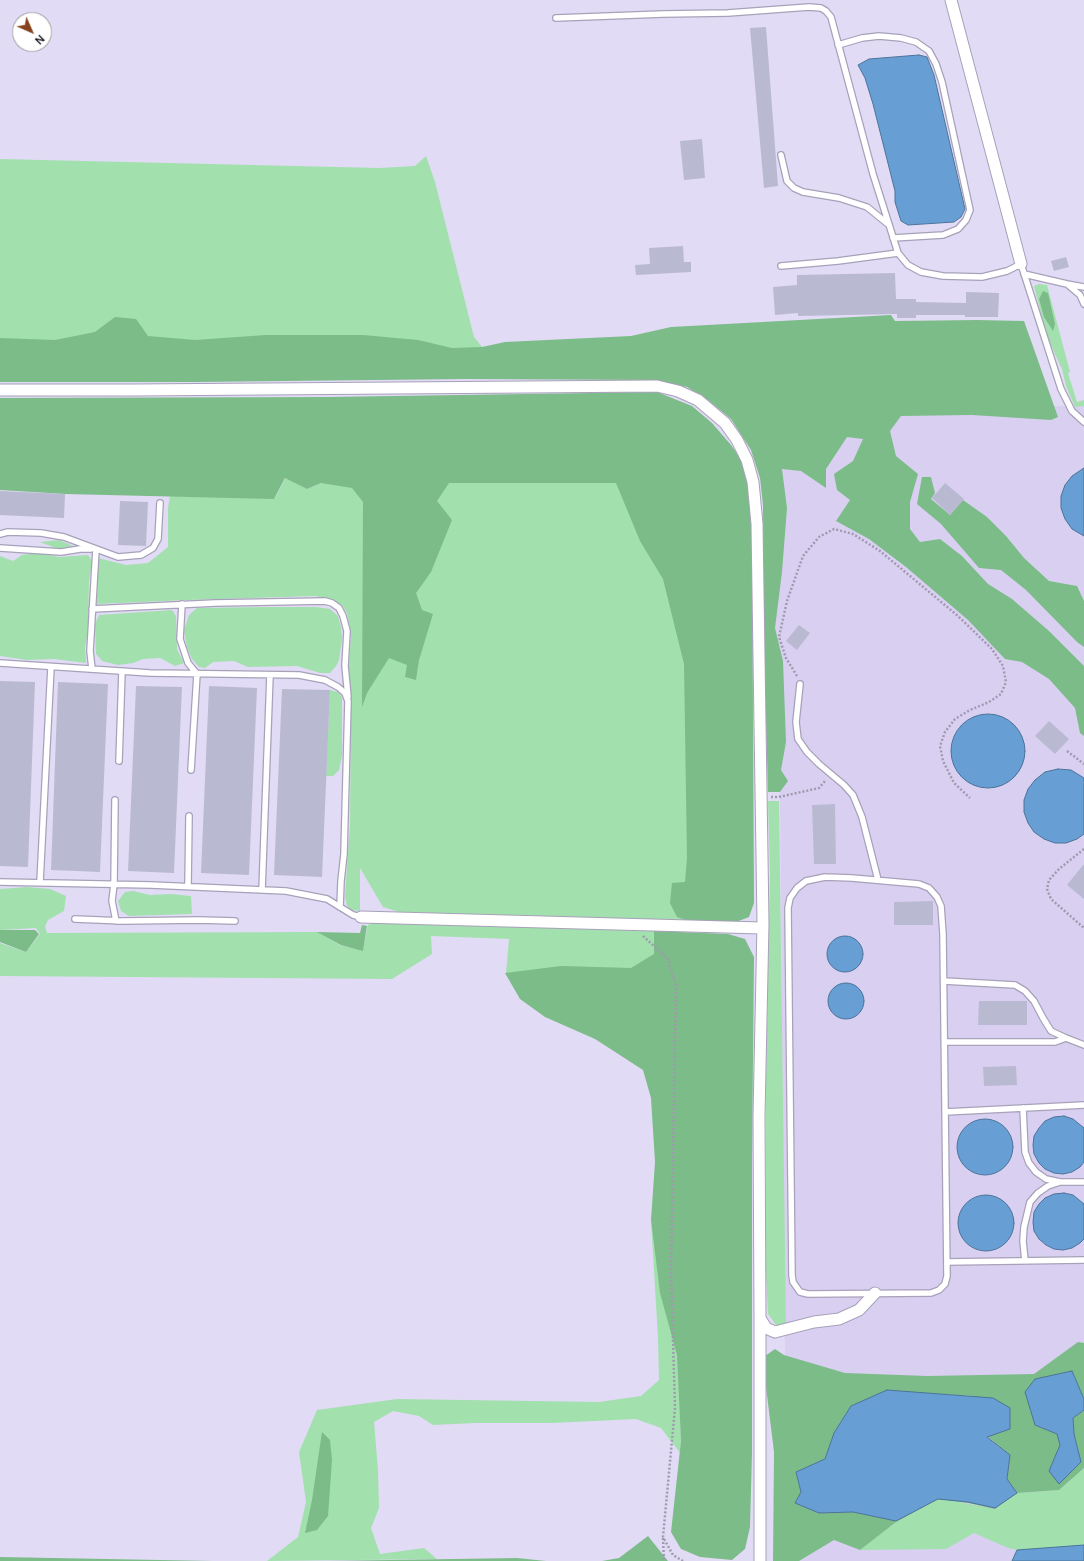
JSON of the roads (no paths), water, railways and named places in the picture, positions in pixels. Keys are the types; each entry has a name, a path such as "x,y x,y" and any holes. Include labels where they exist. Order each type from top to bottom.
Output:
{"street":[{"path":"951,0 1022,269"},
{"path":"0,390 656,386 678,391 698,400 725,423 737,440 747,460 753,482 757,524 762,928 759,1116 760,1561"},
{"path":"360,917 631,926 762,928"},
{"path":"760,1318 766,1328 775,1332 814,1322 839,1319 859,1310 875,1294"}],"lane":[{"path":"556,18 728,13 809,7 821,8 831,17 888,224 898,253 908,265 921,272 943,276 982,277 1022,269 1067,284 1084,287"},
{"path":"838,45 862,38 879,36 901,38 916,42 929,51 936,64 942,82 970,210 966,220 958,229 943,235 893,238"},
{"path":"781,155 786,181 794,188 803,192 840,198 867,207 888,224"},
{"path":"781,266 838,261 898,253"},
{"path":"1022,269 1061,389 1072,412 1084,422"},
{"path":"1067,284 1080,295 1084,304"},
{"path":"0,534 8,532 34,533 64,537 118,557 141,555 153,548 158,539 160,503"},
{"path":"0,548 61,552 80,549 96,549"},
{"path":"92,669 90,651 96,549"},
{"path":"92,609 182,604 325,601 332,603 338,608 343,616 348,631 344,666 348,701 344,854 340,907"},
{"path":"182,604 180,639 188,663 197,674 191,770"},
{"path":"0,663 122,671 197,674 299,675 325,680 338,686 345,693 348,701"},
{"path":"40,882 51,667"},
{"path":"119,761 122,671"},
{"path":"262,890 270,675"},
{"path":"800,684 796,722 798,739 807,752 844,785 853,796 862,817 878,880"},
{"path":"115,800 114,884 112,901 116,921"},
{"path":"188,886 189,816"},
{"path":"825,877 919,884 929,888 937,897 943,921 944,981 947,1262 947,1276 945,1284 939,1290 931,1293 808,1294 800,1292 793,1282 792,1275 788,908 790,898 797,888 806,881 825,877"},
{"path":"0,882 188,886 286,891 327,899 353,915 360,917"},
{"path":"75,919 116,921 235,921"},
{"path":"944,981 1016,985 1025,990 1034,1000 1043,1018 1052,1030 1066,1038 1084,1045"},
{"path":"944,1042 1054,1042 1066,1038"},
{"path":"945,1112 1084,1104"},
{"path":"1023,1108 1025,1152 1029,1163 1036,1172 1046,1179 1060,1182 1084,1182"},
{"path":"1025,1261 1023,1241 1024,1227 1030,1202 1038,1193 1048,1186 1060,1182"},
{"path":"947,1262 1084,1260"}],"water":[{"path":"919,55 927,57 934,75 965,209 961,217 954,222 908,225 901,221 895,202 895,191 873,104 865,78 858,65 869,59"},
{"path":"1084,468 1084,536 1072,529 1065,519 1061,508 1061,496 1065,485 1072,476"},
{"path":"988,714 1002,717 1014,725 1022,737 1025,751 1022,765 1014,777 1002,785 988,788 974,785 962,777 954,765 951,751 954,737 962,725 974,717"},
{"path":"1058,769 1071,770 1084,778 1084,834 1077,839 1066,843 1055,843 1044,839 1034,832 1028,823 1024,812 1024,800 1028,789 1035,780 1045,772"},
{"path":"849,936 858,941 862,947 862,961 858,967 849,972 841,972 832,967 828,961 827,950 832,941 838,937"},
{"path":"850,983 859,988 863,994 863,1008 859,1014 850,1019 842,1019 833,1014 829,1008 828,997 833,988 839,984"},
{"path":"1064,1116 1073,1119 1084,1128 1084,1162 1080,1167 1072,1172 1063,1174 1054,1173 1045,1169 1039,1163 1034,1154 1033,1145 1034,1136 1045,1121 1054,1117"},
{"path":"979,1119 991,1119 1001,1123 1009,1131 1013,1141 1013,1153 1009,1163 1001,1171 991,1175 979,1175 969,1171 961,1163 957,1153 957,1141 961,1131 969,1123"},
{"path":"1064,1193 1073,1195 1084,1204 1084,1239 1072,1248 1063,1250 1054,1249 1039,1239 1034,1231 1033,1222 1034,1212 1045,1198 1054,1194"},
{"path":"980,1195 992,1195 1002,1199 1010,1207 1014,1217 1014,1229 1010,1239 1002,1247 992,1251 980,1251 970,1247 962,1239 958,1229 958,1217 962,1207 970,1199"},
{"path":"1072,1371 1084,1399 1084,1410 1073,1418 1074,1434 1081,1462 1059,1484 1049,1471 1060,1445 1057,1434 1035,1425 1025,1392 1035,1379"},
{"path":"887,1390 993,1398 1010,1408 1010,1429 987,1437 1010,1455 1007,1479 1017,1493 995,1508 968,1502 938,1499 896,1521 853,1512 819,1513 795,1503 801,1492 796,1472 825,1459 834,1433 851,1406"},
{"path":"1084,1545 1084,1561 1012,1561 1017,1550"}]}
